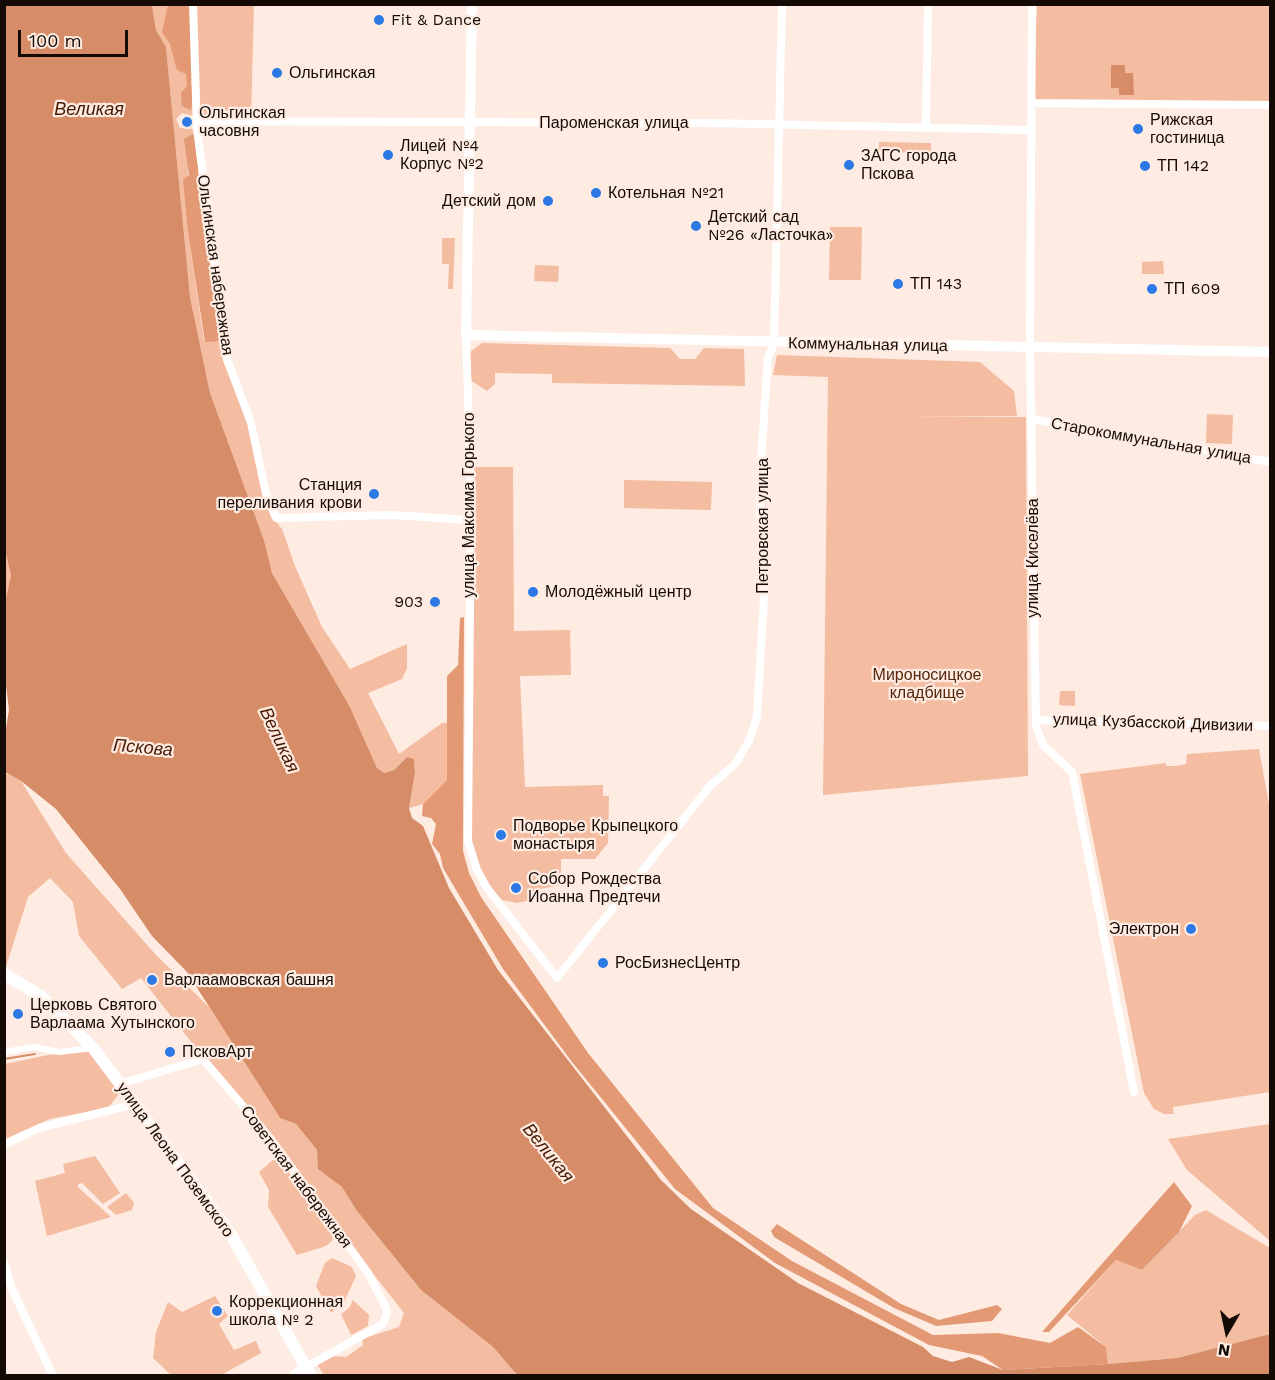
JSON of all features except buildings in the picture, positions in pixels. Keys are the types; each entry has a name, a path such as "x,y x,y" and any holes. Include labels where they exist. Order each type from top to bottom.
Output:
{"main road":[{"name":"улица Максима Горького","path":"466,335 472,4"},
{"name":"Коммунальная улица","path":"466,335 1030,349 1270,352"},
{"name":"улица Леона Поземского","path":"4,974 41,996 93,1048 230,1233 309,1371"},
{"path":"293,1376 309,1371"}],"street":[{"name":"Ольгинская набережная","path":"193,4 198,121 227,359 251,423 266,494 276,518 392,514 470,520"},
{"name":"Петровская улица","path":"557,978 710,786 735,764 749,741 757,717 765,580 760,513 761,462 768,358 774,343 782,4"},
{"path":"926,128 928,4"},
{"name":"улица Киселёва","path":"1032,4 1030,349 1034,679 1037,733 1043,745 1072,772 1134,1092"},
{"path":"1031,103 1270,105"},
{"name":"Пароменская улица","path":"198,121 780,124 1031,130"},
{"name":"улица Максима Горького","path":"466,335 470,520 470,851 487,888 557,978"},
{"name":"Старокоммунальная улица","path":"1032,419 1270,462"},
{"name":"улица Кузбасской Дивизии","path":"1036,720 1270,726"},
{"path":"4,1052 34,1047 59,1052 93,1048"},
{"name":"Советская набережная","path":"120,1084 203,1059 271,1139 368,1274 387,1313 383,1324 309,1371"},
{"path":"4,1145 39,1128 135,1104"},
{"path":"4,1262 12,1289 53,1376"}],"green space":[{"path":"152,5 254,5 251,118 198,117 182,113 176,119 180,128 195,129 188,163 188,232 204,341 220,341 223,361 248,423 263,494 273,518 282,529 295,566 322,627 350,669 407,644 407,668 402,679 368,693 399,754 442,723 447,723 447,780 423,804 409,808 415,773 414,759 407,757 394,770 383,773 377,768 350,707 272,573 264,540 210,393 190,297 166,47 156,30"},
{"path":"1037,5 1270,5 1270,103 1033,101"},
{"path":"879,142 931,143 931,153 879,152"},
{"path":"830,227 862,227 861,280 829,280"},
{"path":"442,238 455,238 453,289 448,289 449,264 442,264"},
{"path":"1163,261 1164,274 1142,274 1142,262"},
{"path":"535,265 559,266 558,282 534,281"},
{"path":"482,343 670,348 680,359 695,359 704,348 744,349 745,386 552,383 552,374 495,373 495,384 487,391 470,380 470,352"},
{"name":"Мироносицкое кладбище","path":"777,355 980,362 1014,391 1017,416 901,416 1026,417 1028,776 823,795 828,377 773,375"},
{"path":"1207,414 1233,415 1232,444 1206,443"},
{"path":"469,467 513,467 514,631 570,630 571,675 520,676 525,787 603,785 603,796 609,796 608,843 595,859 561,859 561,885 535,890 536,899 517,903 502,900 490,890 471,842"},
{"path":"624,480 712,482 711,510 624,508"},
{"path":"4,546 11,575 5,609 4,609"},
{"path":"1060,691 1075,691 1075,706 1059,705"},
{"name":"Электрон","path":"1259,749 1270,810 1270,1092 1173,1107 1174,1114 1164,1114 1154,1109 1144,1093 1080,774 1166,763 1166,766 1176,766 1186,764 1187,754"},
{"path":"4,772 21,781 66,853 156,955 209,1007 280,1118 296,1124 317,1150 319,1169 342,1187 357,1211 421,1290 493,1347 517,1375 324,1375 316,1363 331,1356 346,1357 363,1345 362,1339 399,1327 404,1313 141,978 122,989 79,936 73,902 50,878 28,897 5,970"},
{"path":"92,1051 121,1091 108,1108 50,1119 5,1139 5,1064 48,1055"},
{"path":"1270,1124 1270,1241 1187,1170 1168,1139"},
{"path":"95,1156 120,1193 103,1204 82,1183 78,1184 78,1187 111,1217 47,1236 35,1181 65,1173 63,1164"},
{"path":"273,1160 279,1160 333,1229 332,1241 326,1246 297,1255 268,1207 269,1190 259,1172"},
{"path":"126,1193 134,1203 132,1210 116,1215 107,1207"},
{"path":"1206,1210 1270,1248 1270,1334 1177,1358 1108,1364 1106,1347 1067,1315 1116,1260 1142,1270 1195,1215"},
{"path":"332,1258 352,1267 356,1276 344,1302 331,1313 316,1286 325,1263"},
{"path":"215,1296 228,1316 219,1324 234,1350 256,1341 261,1353 221,1375 171,1375 153,1358 156,1332 168,1302 182,1312"},
{"path":"353,1300 369,1315 368,1326 351,1335 341,1314 349,1308"}],"shaded area":[{"path":"168,5 190,6 193,70 191,82 194,93 191,110 182,106 181,93 187,86 186,74 177,70 170,44 162,32"},
{"path":"195,133 203,224 222,335 220,341 205,342 188,232 183,180 189,175 184,139"},
{"path":"464,617 463,851 469,873 481,897 588,1053 713,1208 792,1261 933,1335 998,1333 1050,1343 1078,1327 1106,1347 1108,1364 1003,1370 982,1356 929,1345 775,1263 675,1189 572,1062 503,969 443,868 440,854 432,844 436,824 431,818 422,816 423,804 447,780 447,676 458,665 460,618"},
{"path":"1174,1182 1192,1206 1179,1232 1142,1270 1116,1260 1049,1332 1042,1332"},
{"path":"777,1224 901,1304 939,1320 997,1305 1002,1309 992,1321 936,1326 894,1308 774,1237 771,1231"}],"water":[{"path":"5,4 152,5 156,30 166,47 190,297 210,393 264,540 272,573 350,707 377,768 384,773 394,770 407,757 414,759 415,773 409,808 412,818 423,826 449,888 498,970 661,1180 691,1209 798,1283 923,1347 933,1356 952,1362 969,1357 1003,1370 1108,1364 1177,1358 1270,1334 1270,1375 517,1375 493,1347 421,1290 357,1211 342,1187 318,1169 317,1150 296,1124 280,1118 187,972 152,936 120,889 56,809 21,781 5,772 5,734 9,710 5,677 4,609 11,575 4,546"},
{"path":"1111,65 1125,65 1125,73 1133,73 1134,95 1119,95 1119,88 1111,88"}],"waterway":[{"path":"4,1059 35,1054"}],"place":[{"name":"Fit & Dance","path":"379,20"},
{"name":"Ольгинская","path":"277,73"},
{"name":"Ольгинская часовня","path":"187,122"},
{"name":"Рижская гостиница","path":"1138,129"},
{"name":"Лицей №4 Корпус №2","path":"388,155"},
{"name":"ЗАГС города Пскова","path":"849,165"},
{"name":"ТП 142","path":"1145,166"},
{"name":"Котельная №21","path":"596,193"},
{"name":"Детский дом","path":"548,201"},
{"name":"Детский сад №26 «Ласточка»","path":"696,226"},
{"name":"ТП 143","path":"898,284"},
{"name":"ТП 609","path":"1152,289"},
{"name":"Станция переливания крови","path":"374,494"},
{"name":"Молодёжный центр","path":"533,592"},
{"name":"903","path":"435,602"},
{"name":"Подворье Крыпецкого монастыря","path":"501,835"},
{"name":"Собор Рождества Иоанна Предтечи","path":"516,888"},
{"name":"Электрон","path":"1191,929"},
{"name":"РосБизнесЦентр","path":"603,963"},
{"name":"Варлаамовская башня","path":"152,980"},
{"name":"Церковь Святого Варлаама Хутынского","path":"18,1014"},
{"name":"ПсковАрт","path":"170,1052"},
{"name":"Коррекционная школа № 2","path":"217,1311"}],"water label":[{"name":"Великая","path":"89,110"},
{"name":"Великая","path":"279,740"},
{"name":"Пскова","path":"143,748"},
{"name":"Великая","path":"548,1153"}]}
